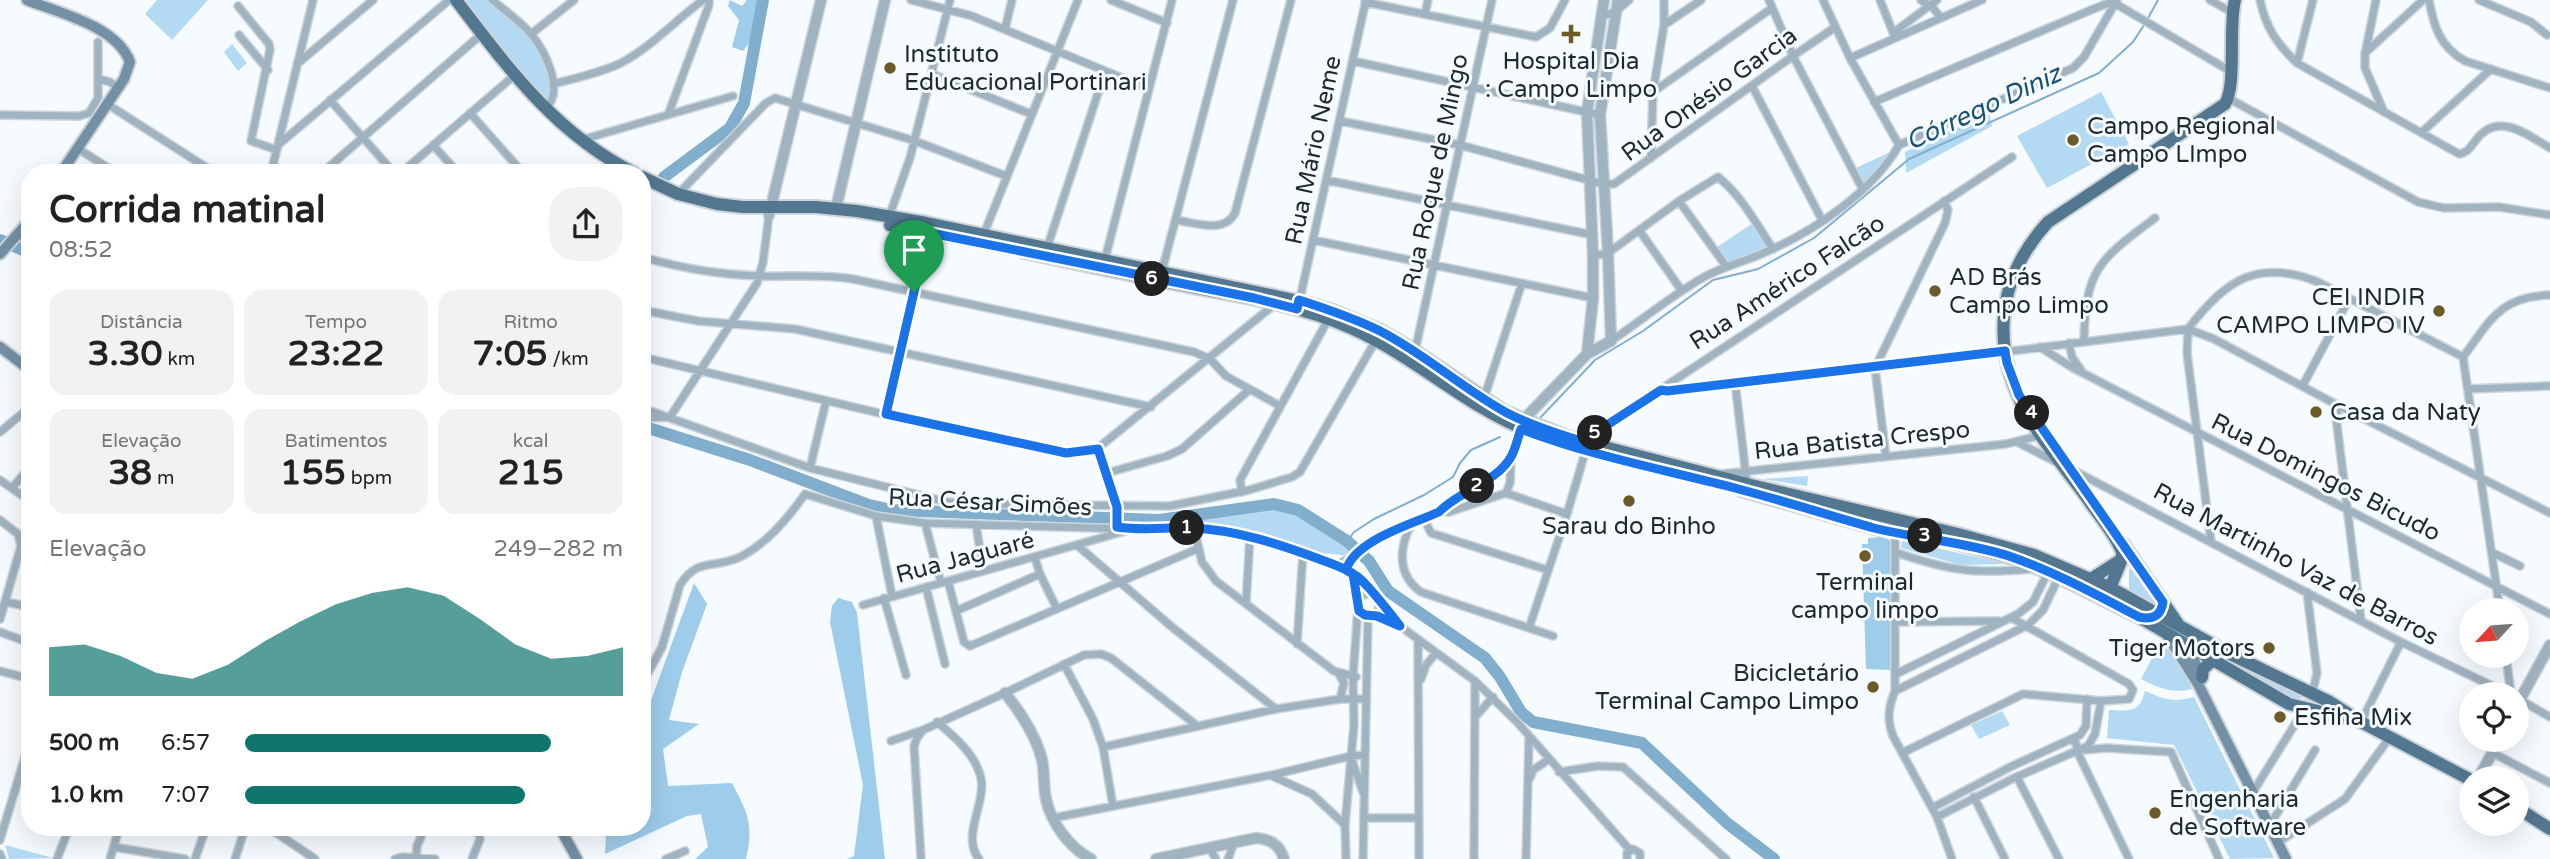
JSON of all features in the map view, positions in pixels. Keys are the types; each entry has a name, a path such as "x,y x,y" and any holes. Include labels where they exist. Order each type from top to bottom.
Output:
{"main road":[{"path":"26,0 78,19 117,43 127,53 131,62 128,73 67,164"},
{"path":"447,0 519,94 558,132 601,164"},
{"path":"456,0 514,76 545,109 580,141 616,164"},
{"path":"2234,7 2228,98 2216,111 2063,211 2035,237 2018,263 2005,301 2005,351 2019,395 2044,435 2181,628 2254,788 2292,859"},
{"path":"519,94 535,107 545,109"},
{"path":"651,181 678,194 717,204 770,212 836,216 983,236 1046,252 1162,271 1356,320 1415,351 1523,425"},
{"path":"651,190 709,211 751,216 770,212 836,208 889,217 927,228 1275,304 1298,305 1376,340 1500,420 1875,528 1897,525 2005,546 2158,615 2459,774"},
{"path":"0,254 21,231"},
{"path":"0,348 21,363"},
{"path":"1587,447 1712,474 1746,478 1945,540 2091,579 2139,617 2289,704 2361,722"},
{"path":"2068,468 2120,547 2122,559 2108,594"},
{"path":"2091,579 2122,559"},
{"path":"2158,615 2163,602"},
{"path":"2139,617 2158,615"},
{"path":"2163,630 2198,684 2273,820 2286,859"},
{"path":"2202,677 2203,669 2212,661"},
{"path":"2308,709 2316,704 2313,695"},
{"path":"2529,815 2550,828"},
{"path":"564,836 577,859"}],"street":[{"path":"273,164 313,0"},
{"path":"297,64 373,0"},
{"path":"278,147 447,0"},
{"path":"492,0 531,34 547,62 553,84 551,102 545,109"},
{"path":"531,34 574,0"},
{"path":"553,84 620,63 703,0"},
{"path":"668,115 709,0"},
{"path":"670,417 760,276 770,212 821,0"},
{"path":"836,208 885,0"},
{"path":"911,0 948,9 1005,29 1149,89"},
{"path":"889,217 915,141 950,0"},
{"path":"1005,29 1012,0"},
{"path":"983,236 1078,0"},
{"path":"1111,0 1167,23"},
{"path":"1105,260 1172,0"},
{"path":"1162,271 1233,0"},
{"path":"1176,220 1219,226 1231,221 1291,0"},
{"path":"1425,14 1428,0"},
{"name":"Rua Roque de Mingo","path":"1415,351 1492,0"},
{"path":"1365,1 1536,37 1550,28 1565,0"},
{"path":"1587,354 1593,298 1593,235 1587,112 1604,0"},
{"path":"1611,341 1600,115 1618,0"},
{"path":"1603,16 1615,12 1629,0"},
{"path":"1651,159 1653,92 1664,24 1664,0"},
{"path":"1664,24 1701,0"},
{"path":"1823,0 1850,58 1899,145"},
{"path":"1880,0 1894,35"},
{"path":"1921,0 1941,18"},
{"path":"1894,35 1937,0"},
{"path":"1850,58 1894,35 1982,0"},
{"path":"2210,0 2234,7"},
{"path":"2260,0 2271,35 2297,63 2461,154 2486,130 2504,125 2518,129 2550,148"},
{"path":"2297,63 2313,0"},
{"path":"2376,0 2365,54 2368,79 2384,112"},
{"path":"2365,54 2423,0"},
{"path":"2428,0 2436,29 2446,47 2465,61 2550,88"},
{"path":"2479,0 2531,22 2547,35"},
{"name":"Rua Mário Neme","path":"1298,305 1365,1"},
{"path":"1874,102 2110,2 2117,2 2138,18 2230,71"},
{"path":"1506,493 1510,483 1511,456 1529,414 1587,354 1611,341 1682,291 1726,267 1773,249 1822,220 1863,190 1887,166 1899,145 2073,68 2084,57 2117,2"},
{"path":"1653,92 1771,4 1793,56 1863,190"},
{"path":"238,6 269,44 270,50 268,70 251,141 278,147"},
{"path":"687,12 694,13 702,23"},
{"name":"Rua Onésio Garcia","path":"1604,184 1619,182 1835,28"},
{"path":"239,35 268,70"},
{"path":"332,164 476,39"},
{"path":"0,115 85,115 92,110 98,101 98,42"},
{"path":"1353,61 1600,115"},
{"path":"2422,132 2491,69"},
{"path":"1046,252 1105,72"},
{"path":"932,74 1031,114"},
{"path":"99,79 118,88"},
{"path":"411,164 509,80"},
{"path":"1752,86 1822,220"},
{"path":"580,141 733,96"},
{"path":"678,194 766,103 774,98 915,141 1006,176"},
{"path":"2228,98 2418,202 2444,208 2499,207 2550,215"},
{"path":"330,100 386,164"},
{"path":"107,104 201,164"},
{"path":"470,113 515,164"},
{"path":"1340,121 1460,145 1604,184"},
{"path":"433,145 450,164"},
{"path":"77,148 102,164"},
{"name":"Rua Américo Falcão","path":"1587,447 1590,436 2012,157"},
{"path":"1593,256 1608,253 1679,201 1718,177 1773,249"},
{"path":"1326,180 1593,235"},
{"path":"1679,201 1726,267"},
{"path":"1886,457 1875,368 1945,223 1948,210 1944,201"},
{"path":"2084,342 2087,292 2094,275 2114,250 2155,218"},
{"path":"886,414 927,228"},
{"path":"1639,230 1682,291"},
{"path":"16,237 21,239"},
{"path":"1314,240 1435,263 1593,298"},
{"path":"651,259 694,269 760,276 834,276 1194,352 1210,359 1226,376 1280,406"},
{"path":"2211,541 2187,353 2188,329 2221,291 2239,279 2255,274 2302,276 2463,357"},
{"path":"1484,398 1522,283"},
{"path":"2498,598 2463,357 2504,306 2518,299 2550,295"},
{"path":"2303,385 2350,299"},
{"path":"651,359 826,401 1066,453 1098,449 1275,304"},
{"path":"651,312 731,325 795,329 1151,407"},
{"path":"1212,499 1225,493 1240,480 1329,318"},
{"path":"1661,390 1875,368 2188,329 2214,339 2550,513"},
{"path":"651,411 810,468 947,502 1117,509 1171,506 1242,492 1292,477 1300,472 1376,340"},
{"path":"2069,343 2072,357 2084,373"},
{"name":"Rua Domingos Bicudo","path":"2040,347 2084,373 2550,614"},
{"path":"1735,382 1746,478"},
{"path":"2468,389 2550,386"},
{"path":"1107,472 1167,456 1182,449 1249,390"},
{"path":"810,468 826,401"},
{"path":"2339,406 2336,417 2361,620"},
{"path":"0,432 21,414"},
{"path":"651,418 670,417"},
{"name":"Rua Batista Crespo","path":"1746,478 1886,457 2017,442 2044,435"},
{"path":"2017,442 2068,468"},
{"path":"1529,628 1587,447"},
{"path":"1098,449 1117,509 1117,528"},
{"path":"1336,566 1352,557 1362,547 1439,512 1492,476 1511,456"},
{"name":"Rua Martinho Vaz de Barros","path":"2068,468 2481,682"},
{"path":"12,488 21,478"},
{"path":"0,480 21,494"},
{"path":"1240,480 1242,492"},
{"path":"1439,512 1449,512 1506,493 1567,514"},
{"name":"Rua César Simões","path":"651,667 662,647 680,585 692,569 731,561 752,550 780,525 805,494 876,516 925,523 1132,529 1194,528 1250,537 1303,553 1349,572 1400,626"},
{"path":"876,516 888,597 906,675"},
{"path":"1428,517 1427,525 1431,533 1548,570"},
{"path":"0,520 12,527 21,541 0,619"},
{"path":"925,523 964,642 970,646 1197,549"},
{"path":"976,524 983,570"},
{"path":"1411,525 1401,557 1414,587 1421,592 1553,636"},
{"path":"1897,525 1896,674 1889,723 1937,817 1951,855 1943,859"},
{"path":"1091,526 1092,541"},
{"name":"Rua Jaguaré","path":"863,605 1078,546 1117,528"},
{"path":"1194,528 1197,549 1212,577 1337,673 1344,683 1340,698"},
{"path":"1246,604 1250,537"},
{"path":"1078,546 1119,583 1276,709"},
{"path":"1895,552 1958,571 2052,569"},
{"path":"1297,643 1303,553"},
{"path":"2493,553 2520,566"},
{"path":"1352,557 1349,572 1362,614 1400,626 1475,681 1493,697 1630,850 1638,851 1640,859"},
{"path":"1035,558 1057,609"},
{"path":"2010,571 2023,561"},
{"path":"1896,674 2012,618 2033,602 2052,569"},
{"path":"1895,691 2028,625 2043,610 2052,569"},
{"path":"956,611 1040,574"},
{"path":"926,587 945,664"},
{"path":"2307,592 2317,673 2313,695"},
{"path":"1346,859 1345,825 1351,756 1354,660 1358,605 1365,595 1377,599 1379,608 1370,616 1365,678 1363,859"},
{"path":"6,602 21,605"},
{"path":"1902,753 2023,694 2101,701 2126,700 2130,696 2132,688 2105,668 2012,618"},
{"path":"1895,622 2002,621"},
{"path":"0,632 21,640"},
{"path":"1418,641 1419,859"},
{"path":"2361,722 2401,642"},
{"path":"2526,682 2549,647"},
{"path":"891,741 923,730 1064,664 1094,653 1111,658 1196,725"},
{"path":"1419,687 1424,670 1436,653"},
{"path":"1337,673 1347,669 1354,660"},
{"path":"1064,664 1093,719 1103,747 1113,806"},
{"path":"0,671 21,677"},
{"path":"1337,673 1365,678"},
{"path":"1474,859 1475,681"},
{"path":"1005,693 1024,719 1036,742 1042,762 1046,801 1053,818 1071,844 1091,859"},
{"path":"1474,719 1493,697"},
{"path":"1103,747 1276,709 1340,698 1366,699"},
{"path":"1932,808 2010,766 2083,733 2087,699"},
{"path":"1937,817 2093,741 2101,701"},
{"name":"Rua Martinho Vaz de Barros","path":"2529,706 2550,717"},
{"path":"2254,788 2308,709"},
{"path":"937,722 970,756 981,777 982,791 972,843 979,859"},
{"path":"921,859 914,746 923,730"},
{"path":"2280,841 2344,799 2390,737"},
{"path":"1526,859 1528,738"},
{"path":"2071,739 2076,743 2077,751 2129,859"},
{"path":"2077,751 2106,748 2168,751 2219,859"},
{"path":"2273,820 2315,750"},
{"path":"2485,766 2493,752 2550,783"},
{"path":"1053,818 1365,755"},
{"path":"1351,756 1364,795"},
{"path":"1527,789 1533,770 1548,760"},
{"path":"1347,794 1365,765"},
{"path":"1559,772 1611,765 1628,770 1726,859"},
{"path":"1573,788 1573,777 1580,769"},
{"path":"0,840 21,770"},
{"path":"1272,775 1312,794 1345,825"},
{"path":"2017,777 2059,859"},
{"path":"1974,797 2005,859"},
{"path":"1364,818 1419,818"},
{"path":"57,859 66,836"},
{"path":"118,836 113,855 185,859"},
{"path":"195,859 203,836"},
{"path":"235,859 242,836"},
{"path":"281,836 315,859"},
{"path":"416,858 416,846 421,836"},
{"path":"472,859 479,836"},
{"path":"1156,859 1214,856 1234,843 1256,838 1266,839 1279,848 1284,859"},
{"path":"1227,859 1234,843"},
{"path":"1627,859 1630,850"},
{"path":"666,859 685,851"},
{"path":"0,854 2,859"},
{"path":"400,858 435,859"}],"shaded area":[{"path":"157,0 208,0 172,40 145,14"},
{"path":"457,0 492,0 541,50 553,84 547,108"},
{"path":"730,0 742,6 747,0 762,0 750,42 743,51 732,47 739,20 728,6"},
{"path":"232,44 247,63 238,71 224,52"},
{"name":"Campo Regional Campo LImpo","path":"2101,92 2129,144 2047,188 2017,136"},
{"path":"1989,112 1992,126 1906,173 1905,152"},
{"path":"1890,152 1865,188 1856,168"},
{"path":"1753,223 1769,250 1727,264 1717,247"},
{"path":"1808,476 1807,486 1762,479"},
{"path":"1235,509 1277,509 1307,516 1355,548 1351,556 1301,551 1267,535 1243,529 1178,522"},
{"path":"1881,537 1890,540 1891,670 1866,669 1862,544 1868,544 1868,538"},
{"path":"1902,540 2006,564 1961,565 1901,548"},
{"path":"2132,569 2160,609 2129,593 2129,570"},
{"path":"694,583 707,604 682,672 669,720 699,724 663,749 668,786 732,783 748,820 746,859 695,859 708,847 701,814 687,816 651,833 651,700"},
{"path":"838,598 852,602 857,613 885,859 847,859 854,856 863,785 830,622 832,606"},
{"path":"2160,643 2177,658 2192,689 2166,689 2141,679"},
{"path":"2207,648 2302,694 2299,704"},
{"path":"2145,691 2168,699 2194,697 2274,858 2230,859 2174,745 2107,738 2109,710 2122,711 2137,707"},
{"path":"2002,711 2010,725 1979,739 1971,725"},
{"path":"605,836 644,836 605,854"},
{"path":"5,845 53,858 9,859"}],"waterway":[{"path":"664,177 730,128 744,103 763,0"},
{"name":"Córrego Diniz","path":"2147,20 2158,0"},
{"name":"Córrego Diniz","path":"1539,419 1595,360 1643,331 1713,280 1758,269 1814,238 1909,159 2099,73 2133,42 2144,25"},
{"path":"0,240 21,249"},
{"path":"651,429 750,460 869,505 892,510 1159,520 1274,504 1298,510 1347,541 1369,561 1388,591 1485,658 1521,712 1533,722 1642,743 1727,823 1774,859"},
{"path":"1347,541 1354,532 1374,519 1424,495 1453,477 1471,450 1500,437"}],"place":[{"name":"Hospital Dia : Campo Limpo","path":"1571,34"},
{"name":"Instituto Educacional Portinari","path":"890,68"},
{"name":"Campo Regional Campo LImpo","path":"2073,140"},
{"name":"AD Brás Campo Limpo","path":"1935,291"},
{"name":"CEI INDIR CAMPO LIMPO IV","path":"2439,311"},
{"name":"Casa da Naty","path":"2316,412"},
{"name":"Sarau do Binho","path":"1629,501"},
{"name":"Terminal campo limpo","path":"1865,556"},
{"name":"Tiger Motors","path":"2269,648"},
{"name":"Bicicletário Terminal Campo Limpo","path":"1873,687"},
{"name":"Esfiha Mix","path":"2280,717"},
{"name":"Engenharia de Software","path":"2155,813"}],"route":[{"path":"914,292 886,414 1066,453 1098,449 1117,507 1117,527 1194,528 1223,532 1277,544 1303,553 1346,570 1356,576 1400,626 1359,611 1354,584 1353,574 1346,570 1347,565 1362,547 1439,512 1492,476 1511,456 1521,429 1586,451 1712,482 1875,528 1945,540 2006,555 2048,572 2139,617 2158,615 2162,607 2163,602 2019,395 2005,351 1875,368 1661,390 1590,436 1588,443 1531,424 1505,412 1381,331 1299,300 1297,309 926,232 914,292"}]}
